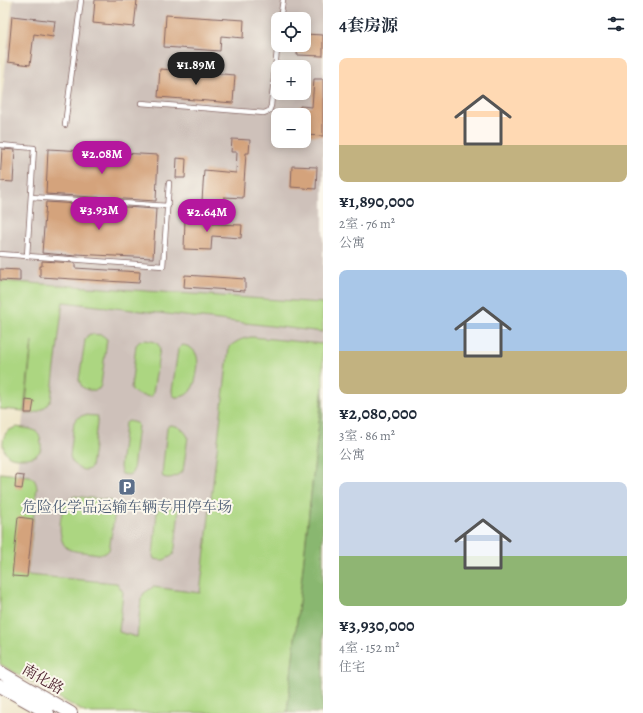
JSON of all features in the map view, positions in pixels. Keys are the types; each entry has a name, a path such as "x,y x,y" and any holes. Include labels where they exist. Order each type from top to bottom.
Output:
{"main road":[{"name":"南化路","path":"0,672 71,713"},
{"name":"南化路","path":"0,686 48,713"}],"lane":[{"path":"65,125 81,0"},
{"path":"281,12 283,0"},
{"path":"141,103 264,113 269,112 271,106 277,52"},
{"path":"0,145 34,148 28,256"},
{"path":"0,254 163,266 169,183"},
{"path":"31,197 168,206"}],"shaded area":[{"path":"13,0 323,0 323,386 290,684 3,596 38,284 0,281 0,113"}],"green space":[{"path":"0,281 323,303 323,332 63,302 51,400 40,411 25,413 32,341 24,411 0,409"},
{"path":"90,334 102,335 107,339 101,385 99,389 93,390 82,387 79,380 85,340"},
{"path":"252,337 323,344 323,386 287,713 86,713 0,664 0,473 30,476 34,479 37,485 27,575 117,583 123,592 119,632 137,637 141,599 144,593 153,587 200,593 229,347 240,340"},
{"path":"145,340 156,343 160,348 153,393 150,397 136,394 131,388 136,345 140,341"},
{"path":"183,345 188,346 195,351 198,363 197,372 195,382 191,390 185,395 175,397 172,391 178,349"},
{"path":"323,386 323,713 287,713 290,684"},
{"path":"84,415 98,416 91,468 88,470 78,468 73,463 70,456 74,422 77,418"},
{"path":"129,421 138,425 133,471 128,475 122,474 120,467 125,424"},
{"path":"169,425 180,428 188,437 183,471 171,478 163,477 162,474 167,428"},
{"path":"16,427 33,430 38,434 41,447 40,452 29,458 14,458 7,454 3,445 4,436 8,431"},
{"path":"75,496 114,502 116,506 109,550 105,553 99,554 75,551 67,548 64,544 60,533 62,513 67,502"},
{"path":"163,507 179,509 173,555 164,560 160,560 154,559 153,556 157,511"}],"building":[{"path":"95,0 137,0 134,27 93,23"},
{"path":"166,15 244,20 243,38 221,36 220,51 164,47"},
{"path":"12,16 55,21 53,37 34,34 30,65 8,62"},
{"path":"311,34 323,35 323,56 297,55 297,52 311,52"},
{"path":"160,69 235,75 233,103 158,97"},
{"path":"314,79 323,79 323,136 311,135 311,108 300,108 300,106 312,107"},
{"path":"232,139 250,140 249,153 246,153 243,198 224,197 224,203 202,201 204,170 236,173 237,152 231,152"},
{"path":"2,149 15,150 13,182 0,181"},
{"path":"48,149 158,155 156,201 46,194"},
{"path":"177,158 186,159 185,178 176,178"},
{"path":"292,166 317,167 316,189 291,187"},
{"path":"46,202 156,209 153,258 76,254 76,256 42,253"},
{"path":"185,219 213,220 213,224 242,225 241,238 212,236 211,250 184,249"},
{"path":"42,261 75,263 75,268 140,272 139,283 40,277 40,266 42,266"},
{"path":"0,269 20,270 20,281 0,280"},
{"path":"185,275 245,279 245,291 184,287"},
{"path":"26,400 34,401 32,413 25,413"},
{"path":"16,475 24,476 22,489 15,488"},
{"path":"18,517 33,519 27,577 12,576"}],"place":[{"name":"危险化学品运输车辆专用停车场","path":"127,487"}]}
